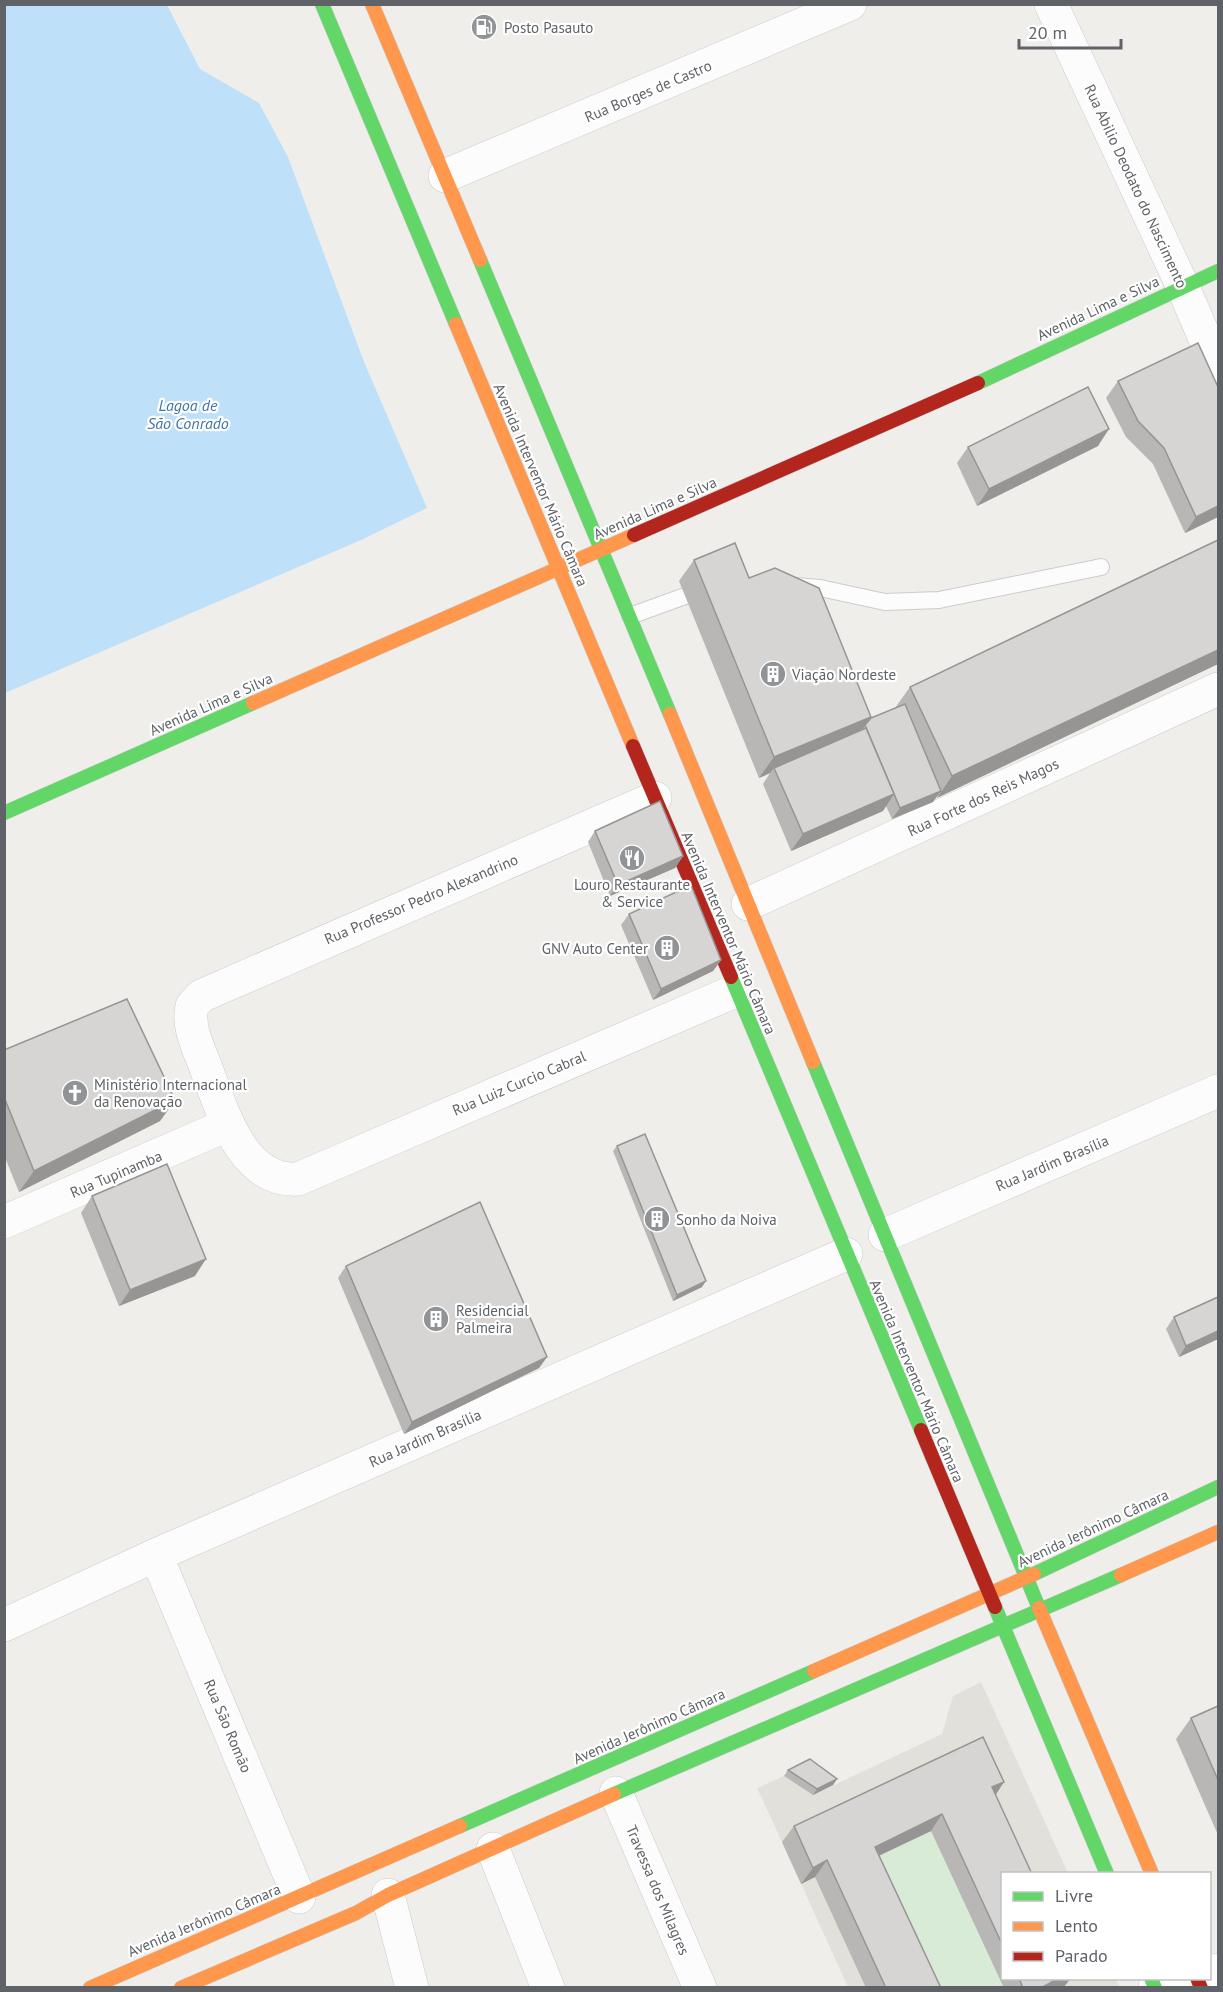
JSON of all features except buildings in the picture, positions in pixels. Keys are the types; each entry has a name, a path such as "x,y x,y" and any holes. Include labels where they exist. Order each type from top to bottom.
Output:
{"main road":[{"name":"Avenida Interventor Mário Câmara","path":"322,4 1106,1872"},
{"name":"Avenida Interventor Mário Câmara","path":"372,4 630,616 1026,1578 1151,1872"},
{"name":"Avenida Lima e Silva","path":"4,813 970,387 1218,272"},
{"name":"Avenida Jerônimo Câmara","path":"90,1988 990,1595 1218,1487"},
{"path":"181,1988 356,1913 388,1895 493,1850 616,1793 1218,1532"}],"street":[{"name":"Rua Borges de Castro","path":"445,176 850,4"},
{"name":"Rua Abilio Deodato do Nascimento","path":"1051,4 1183,287 1218,369"},
{"name":"Rua Forte dos Reis Magos","path":"748,904 1218,689"},
{"name":"Rua Professor Pedro Alexandrino","path":"227,1125 192,1027 192,1006 208,991 655,798"},
{"name":"Rua Luiz Curcio Cabral","path":"227,1125 246,1153 269,1174 287,1180 303,1178 735,990"},
{"name":"Rua Jardim Brasília","path":"885,1235 1218,1091"},
{"name":"Rua Tupinamba","path":"4,1222 227,1125"},
{"name":"Rua Jardim Brasília","path":"4,1625 156,1555 846,1254"},
{"name":"Rua São Romão","path":"156,1555 299,1897"},
{"name":"Travessa dos Milagres","path":"616,1793 700,1988"},
{"path":"493,1850 548,1988"},
{"path":"388,1895 412,1988"},
{"path":"1155,1987 1178,1980"}],"lane":[{"path":"785,585 819,588 885,603 939,600 1101,567"},
{"path":"630,616 685,596"}],"shaded area":[{"path":"981,1682 1068,1872 1001,1872 1001,1980 1116,1980 1120,1987 848,1987 757,1788 784,1776 813,1795 942,1734 953,1696"}],"green space":[{"path":"931,1831 1004,1987 921,1987 863,1863"}],"water":[{"name":"Lagoa de São Conrado","path":"4,5 167,5 200,69 259,103 288,157 364,362 427,508 361,540 5,693"}],"traffic: fast":[{"path":"322,4 456,324"},
{"path":"480,260 670,714"},
{"path":"978,383 1218,271"},
{"path":"4,813 253,703"},
{"path":"731,977 921,1430"},
{"path":"813,1062 1039,1608"},
{"path":"1034,1574 1218,1487"},
{"path":"614,1794 1121,1575"},
{"path":"995,1607 1106,1872"},
{"path":"460,1826 814,1671"},
{"path":"1152,1980 1155,1988"}],"traffic: slow":[{"path":"372,4 480,260"},
{"path":"456,324 633,746"},
{"path":"253,703 634,535"},
{"path":"670,714 813,1062"},
{"path":"1121,1575 1218,1532"},
{"path":"814,1671 1034,1574"},
{"path":"1039,1608 1151,1872"},
{"path":"181,1988 356,1913 388,1895 614,1794"},
{"path":"90,1988 460,1826"}],"traffic: jam":[{"path":"634,535 978,383"},
{"path":"633,746 731,977"},
{"path":"921,1430 995,1607"},
{"path":"1198,1980 1201,1988"}],"place":[{"name":"Posto Pasauto","path":"484,27"},
{"name":"Viação Nordeste","path":"773,674"},
{"name":"Louro Restaurante & Service","path":"632,858"},
{"name":"GNV Auto Center","path":"667,948"},
{"name":"Ministério Internacional da Renovação","path":"75,1093"},
{"name":"Sonho da Noiva","path":"657,1219"},
{"name":"Residencial Palmeira","path":"436,1319"}]}
